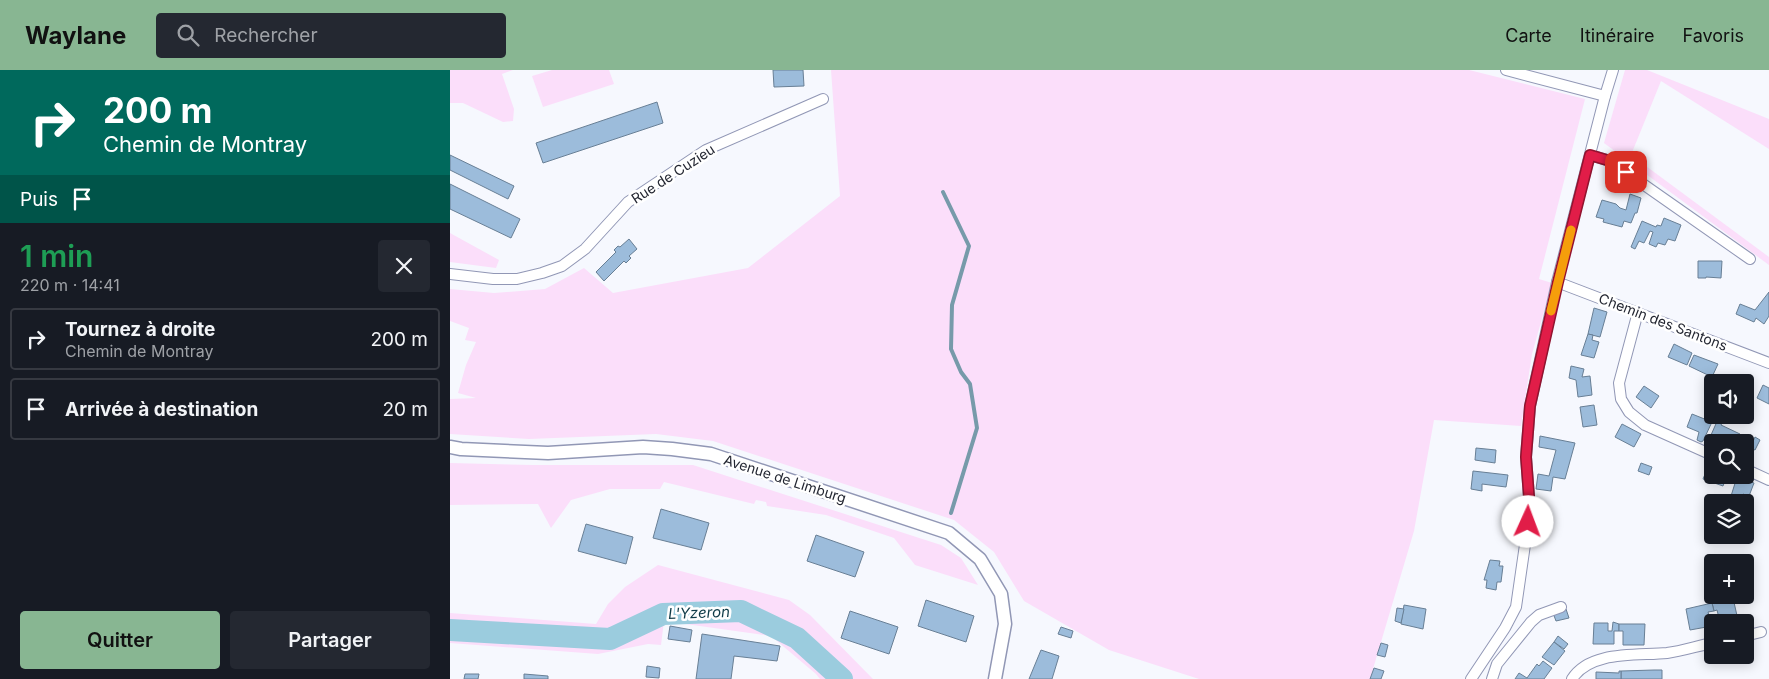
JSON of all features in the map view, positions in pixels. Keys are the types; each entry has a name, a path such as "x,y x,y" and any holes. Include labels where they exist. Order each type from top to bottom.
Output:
{"street":[{"path":"1506,70 1605,96"},
{"path":"1471,679 1506,628 1516,607 1530,510 1526,457 1530,406 1558,282 1613,70"},
{"name":"Rue de Cuzieu","path":"450,274 517,279 562,266 585,249 628,202 706,150 823,98"},
{"path":"1590,155 1610,161 1750,260"},
{"name":"Chemin des Santons","path":"1558,282 1769,363"},
{"path":"1638,312 1619,383 1622,398 1629,412 1645,426 1704,452"},
{"name":"Avenue de Limburg","path":"450,447 548,453 643,447 711,454 949,533 980,559 1001,594 1005,624 995,679"},
{"path":"1754,473 1769,480"},
{"path":"1492,679 1497,664 1531,622 1539,615 1561,607"},
{"path":"1754,634 1760,632"},
{"path":"1572,679 1575,674 1590,663 1605,658 1668,653 1704,645"}],"shaded area":[{"path":"450,70 513,70 502,74 514,109 513,121 503,122 463,103 450,103"},
{"path":"552,70 609,70 614,84 543,107 532,76"},
{"path":"831,70 1469,70 1585,99 1539,279 1552,283 1532,354 1521,426 1434,420 1414,531 1370,679 1199,679 1109,650 1024,601 994,552 954,520 713,441 656,434 529,439 450,434 450,399 476,398 458,393 466,365 476,342 465,340 469,328 450,321 450,289 494,293 545,289 584,268 613,293 748,268 840,196"},
{"path":"1625,70 1647,70 1769,119 1769,149 1661,81 1631,155 1769,257 1769,265 1604,143"},
{"path":"450,233 499,260 496,268 450,262"},
{"path":"450,463 693,465 941,545 961,558 978,585 915,565 894,538 826,515 767,506 766,502 756,500 754,504 664,482 660,489 610,489 571,500 551,528 538,504 450,505"},
{"path":"658,565 789,600 810,615 873,679 820,679 771,636 664,621 661,645 648,644 598,654 450,643 450,613 596,624 608,604 625,587"}],"building":[{"path":"773,70 803,70 804,86 774,87"},
{"path":"657,102 663,123 543,163 536,143"},
{"path":"450,155 514,186 508,199 450,170"},
{"path":"450,184 520,219 511,238 450,209"},
{"path":"1630,194 1641,198 1637,213 1635,213 1631,223 1624,221 1622,227 1603,222 1604,219 1596,217 1602,200 1616,204 1626,210"},
{"path":"1664,218 1681,225 1675,241 1668,239 1665,245 1658,243 1656,247 1649,244 1653,232 1650,231 1644,243 1639,241 1635,249 1631,247 1642,221 1656,227 1657,225 1661,226"},
{"path":"629,239 637,249 629,256 631,258 626,263 624,261 604,281 596,272 616,252 614,250 618,246 620,247"},
{"path":"1698,261 1722,261 1721,278 1698,278"},
{"path":"1769,292 1769,316 1764,324 1756,318 1754,322 1736,314 1740,304 1755,310"},
{"path":"1594,308 1607,312 1600,337 1588,334"},
{"path":"1588,334 1593,335 1592,340 1599,342 1594,358 1581,355"},
{"path":"1674,344 1692,353 1687,365 1668,357"},
{"path":"1694,355 1718,364 1713,374 1706,374 1689,366"},
{"path":"1571,366 1584,369 1582,377 1590,376 1592,395 1578,397 1576,380 1569,378"},
{"path":"1763,385 1769,388 1769,404 1757,398"},
{"path":"1644,386 1659,396 1651,408 1636,397"},
{"path":"1594,405 1597,425 1583,427 1580,407"},
{"path":"1692,414 1704,419 1704,424 1711,424 1701,442 1697,440 1699,432 1687,427"},
{"path":"1622,424 1641,434 1634,447 1615,437"},
{"path":"1716,424 1722,424 1740,434 1711,434"},
{"path":"1540,436 1575,443 1565,479 1553,477 1551,491 1536,489 1538,474 1549,476 1556,450 1539,447"},
{"path":"1755,437 1760,440 1755,450 1754,450"},
{"path":"1476,448 1496,450 1495,463 1475,460"},
{"path":"1641,463 1652,467 1649,475 1638,471"},
{"path":"1473,471 1508,475 1506,487 1482,484 1482,491 1471,489"},
{"path":"1735,484 1754,484 1750,494 1732,494"},
{"path":"661,509 709,523 701,550 653,538"},
{"path":"586,524 633,537 626,564 578,551"},
{"path":"816,535 864,552 855,577 807,561"},
{"path":"1490,560 1500,561 1499,566 1503,566 1501,582 1497,582 1496,590 1486,588 1487,580 1484,580"},
{"path":"926,600 974,616 966,642 918,626"},
{"path":"1712,604 1734,604 1737,614 1718,614 1717,610 1714,611"},
{"path":"1712,604 1714,611 1704,614 1704,627 1690,630 1686,609"},
{"path":"1404,605 1426,609 1423,629 1401,624"},
{"path":"1397,608 1404,609 1401,623 1395,621"},
{"path":"1566,609 1569,618 1556,621 1553,613"},
{"path":"850,611 898,627 889,654 841,638"},
{"path":"1613,622 1619,624 1619,631 1614,631 1614,644 1593,644 1594,623 1608,623 1608,631 1612,631"},
{"path":"1619,624 1645,624 1644,645 1623,645 1623,631 1619,631"},
{"path":"670,626 692,630 690,642 668,639"},
{"path":"1061,627 1073,631 1071,638 1058,634"},
{"path":"702,634 780,646 777,661 734,656 731,679 696,679"},
{"path":"1558,636 1568,644 1564,649 1554,642"},
{"path":"1554,642 1565,651 1554,665 1542,657"},
{"path":"1381,643 1388,645 1385,657 1377,655"},
{"path":"1041,650 1059,656 1052,679 1029,679"},
{"path":"1543,661 1552,668 1544,679 1515,679 1519,673 1527,678 1537,664 1539,666"},
{"path":"647,666 660,668 659,678 646,677"},
{"path":"1374,668 1384,671 1381,679 1370,679"},
{"path":"1662,670 1662,679 1621,679 1621,671"},
{"path":"1621,671 1621,679 1596,679 1596,672 1619,673"},
{"path":"465,674 479,674 478,679 464,679"},
{"path":"524,674 548,676 548,679 524,679"}],"waterway":[{"path":"943,192 969,246 952,305 951,349 961,372 970,384 977,428 951,513"},
{"name":"L'Yzeron","path":"450,630 610,639 663,614 741,611 797,638 842,679"}],"slow traffic":[{"path":"1551,311 1571,230"}],"route":[{"path":"1528,522 1530,510 1526,457 1530,406 1558,282 1590,155 1610,161 1626,172"}]}
